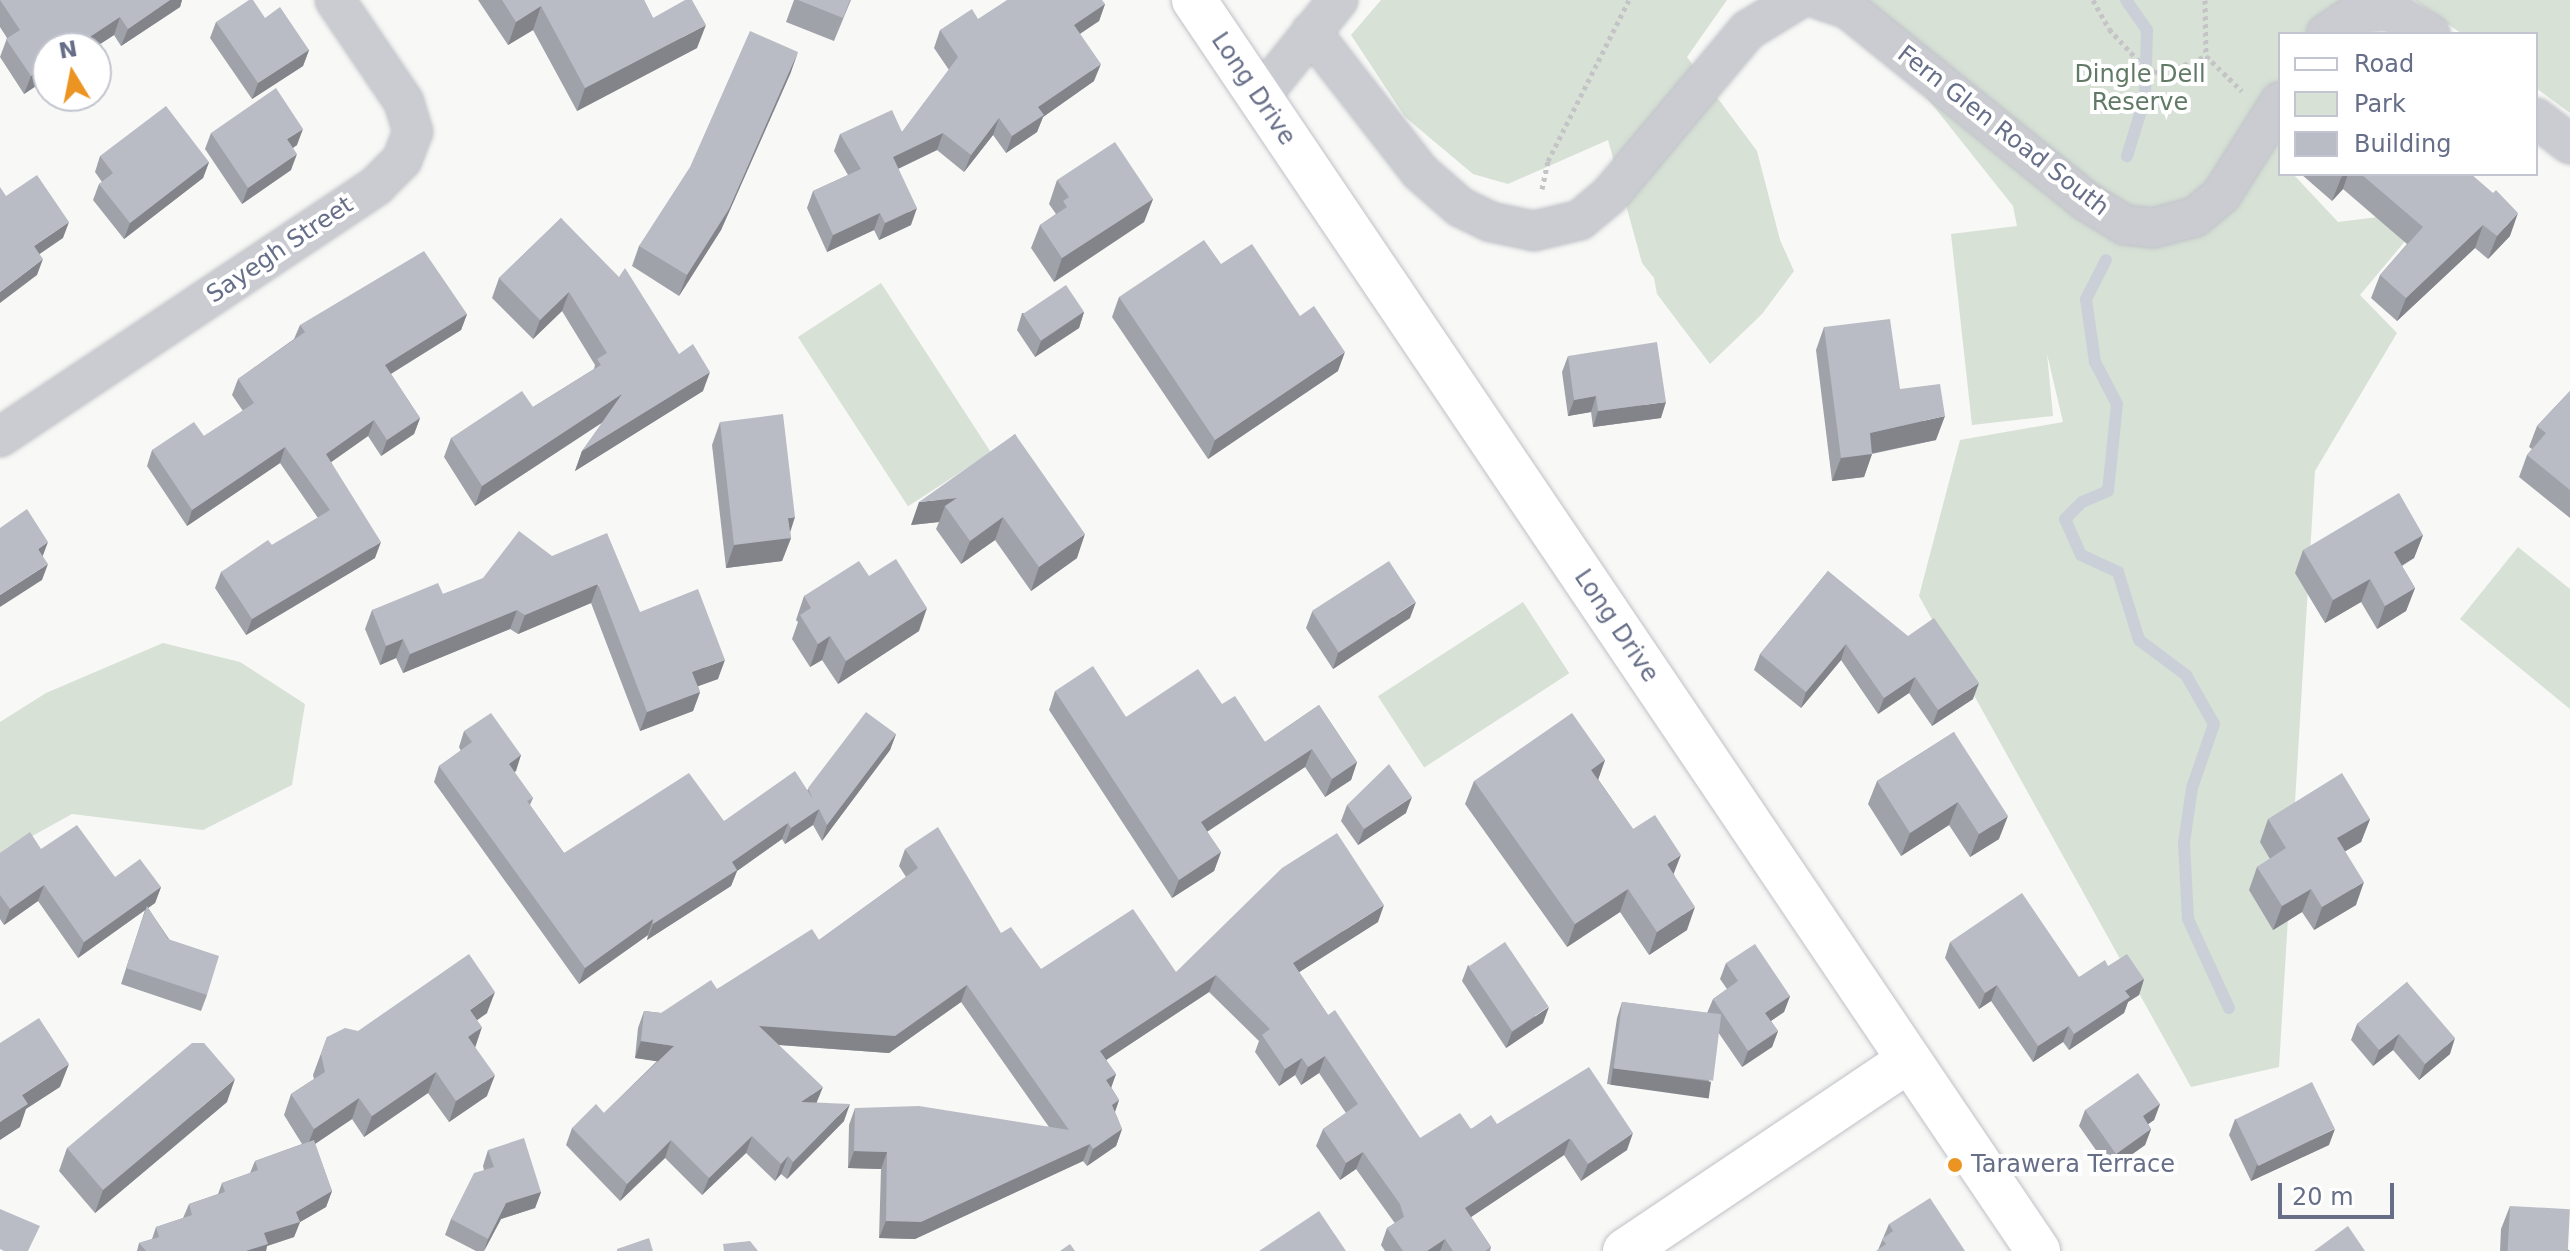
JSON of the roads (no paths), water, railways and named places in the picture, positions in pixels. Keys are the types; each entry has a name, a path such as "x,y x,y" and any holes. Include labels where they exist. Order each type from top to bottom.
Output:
{"street":[{"name":"Sayegh Street","path":"0,437 376,186 402,160 413,132 404,102 335,0"},
{"name":"Long Drive","path":"1194,0 2038,1251"},
{"path":"1259,98 1338,0"},
{"path":"1311,32 1430,181 1460,207 1491,222 1534,231 1580,220 1609,196 1748,30 1797,0"},
{"name":"Fern Glen Road South","path":"1821,0 1848,9 2086,201 2125,225 2153,228 2195,217 2222,194 2265,100"},
{"path":"2329,32 2356,14 2389,10 2427,32"},
{"path":"2538,120 2570,144"},
{"path":"1625,1251 1909,1060"}],"waterway":[{"path":"2126,0 2147,30 2145,98 2127,156"},
{"path":"2106,260 2086,299 2095,362 2117,404 2108,491 2082,502 2065,519 2081,555 2118,572 2139,640 2186,675 2214,724 2192,788 2184,843 2188,919 2229,1008"}],"place":[{"name":"Tarawera Terrace","path":"1955,1165"}],"park label":[{"name":"Dingle Dell Reserve","path":"2140,89"}]}
